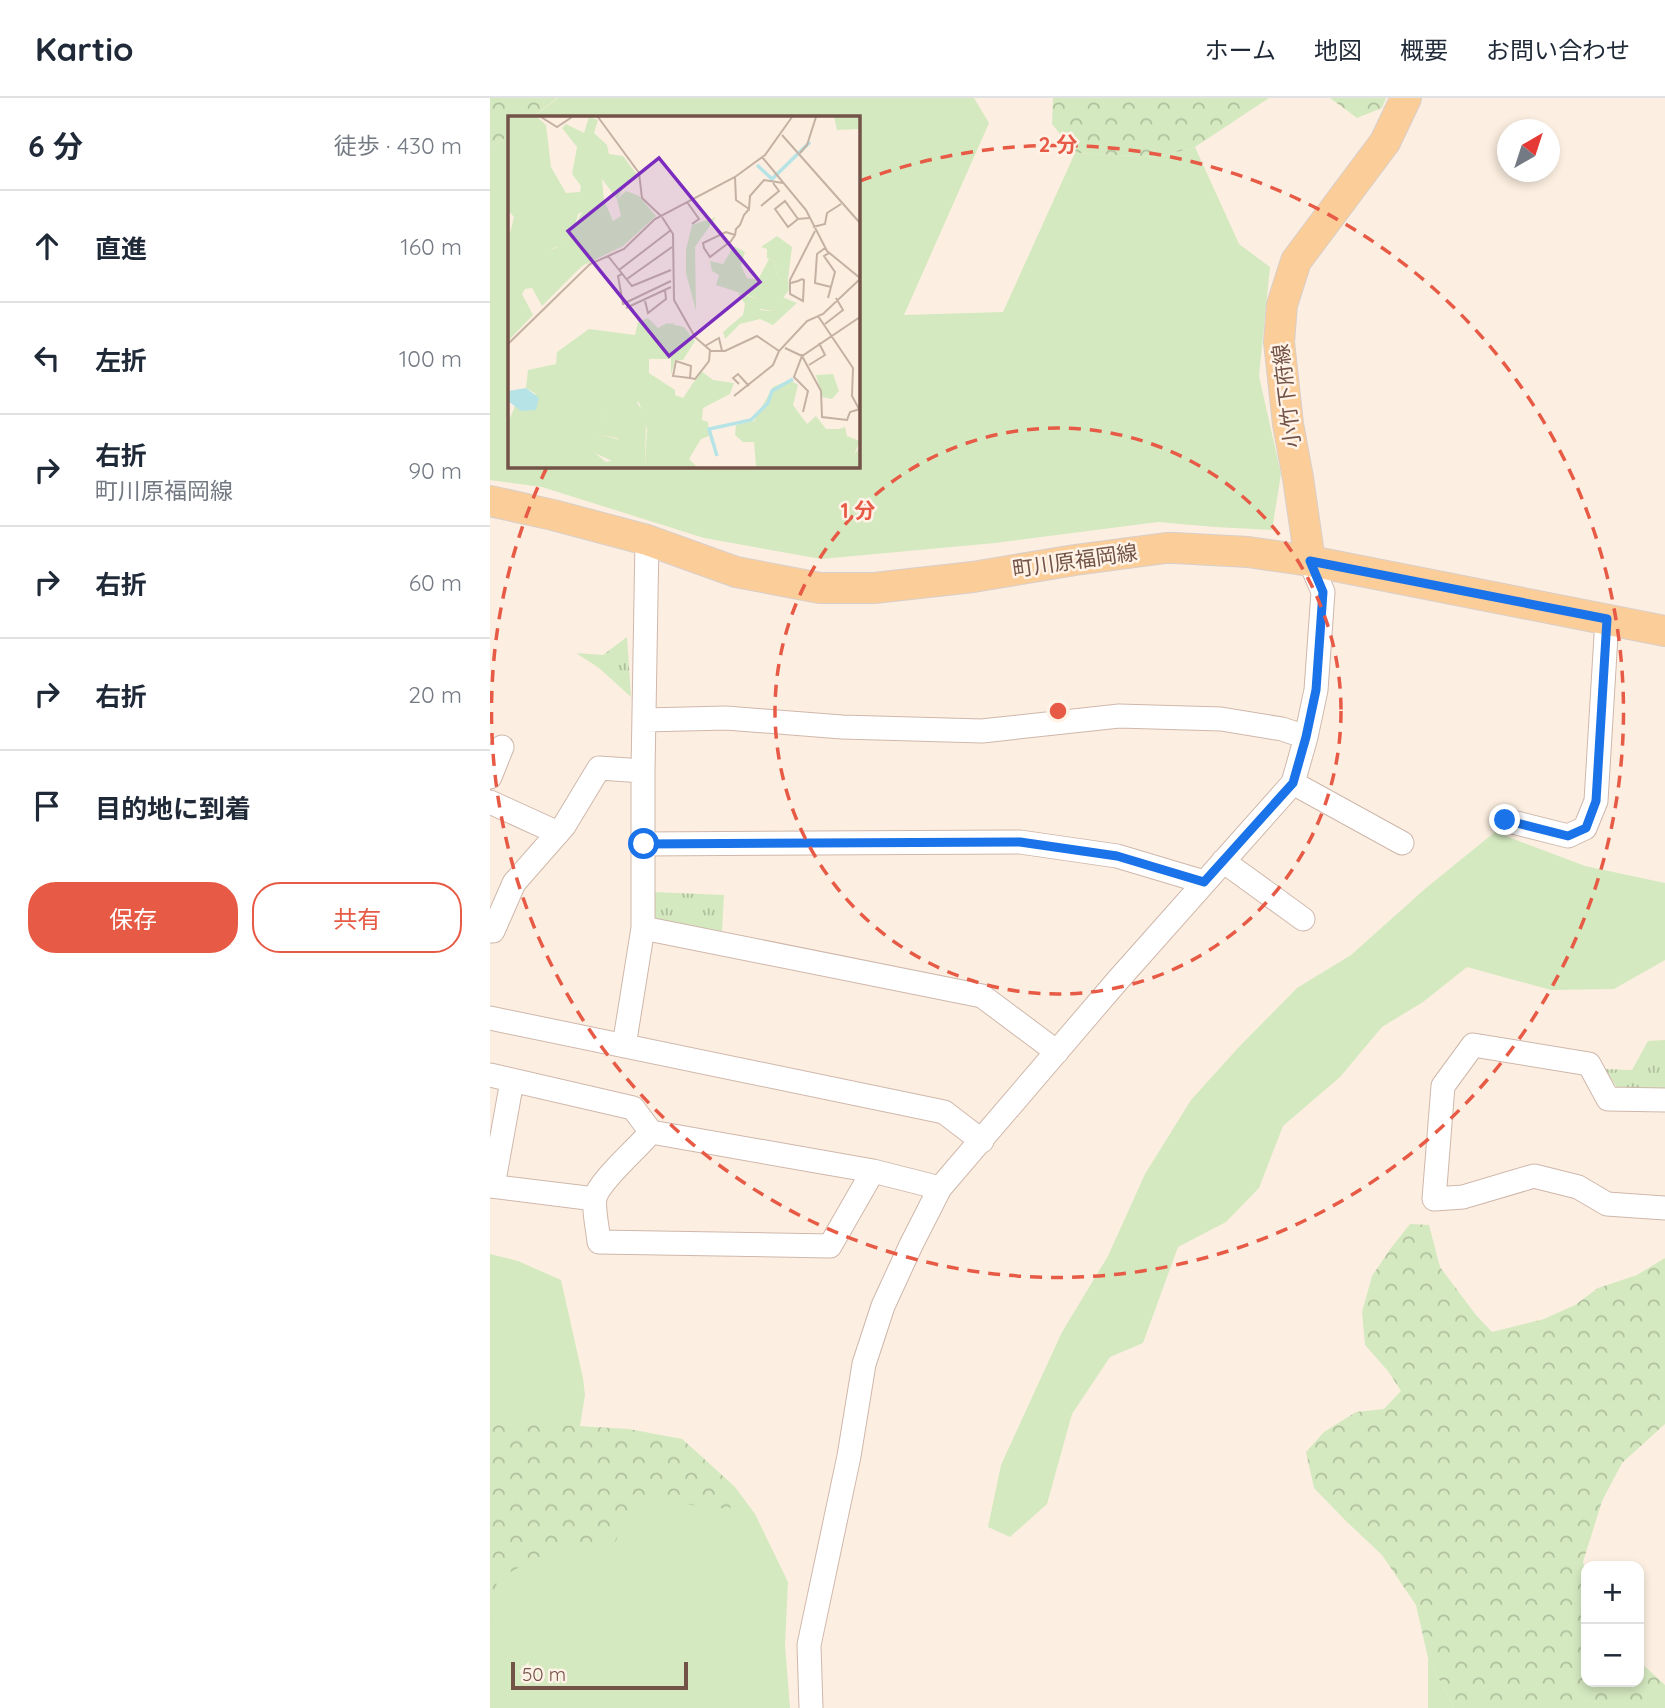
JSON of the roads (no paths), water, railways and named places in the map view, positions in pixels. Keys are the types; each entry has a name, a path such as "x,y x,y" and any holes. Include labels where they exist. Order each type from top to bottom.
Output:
{"main road":[{"name":"小竹下府線","path":"1310,561 1282,370 1279,342 1282,305 1296,261 1385,142 1406,98"},
{"name":"町川原福岡線","path":"490,501 646,540 736,572 820,588 874,588 973,577 1166,548 1248,552 1310,561 1665,631"}],"street":[{"path":"624,1046 643,928 646,540"},
{"path":"811,1708 809,1645 849,1456 864,1364 883,1306 940,1188 1293,783 1316,690 1323,592 1310,561"},
{"path":"1505,820 1568,836 1586,828 1596,801 1607,619"},
{"path":"645,720 726,718 842,727 982,732 1119,716 1221,719 1282,729 1306,737"},
{"path":"490,777 502,747"},
{"path":"490,931 493,931 514,883 564,826 598,768 643,771"},
{"path":"1293,783 1402,844"},
{"path":"490,802 558,833"},
{"path":"644,844 1020,842 1117,856 1204,882"},
{"path":"1223,861 1303,919"},
{"path":"643,928 982,996 1057,1052"},
{"path":"490,1018 944,1112 982,1141"},
{"path":"1665,1100 1608,1099 1589,1064 1473,1045 1443,1086 1434,1199 1463,1197 1534,1175 1578,1186 1607,1204 1665,1208"},
{"path":"595,1199 492,1186 501,1078 633,1108 651,1132 873,1171 940,1188"},
{"path":"651,1132 602,1184 595,1199 598,1242 830,1246 873,1171"}]}
